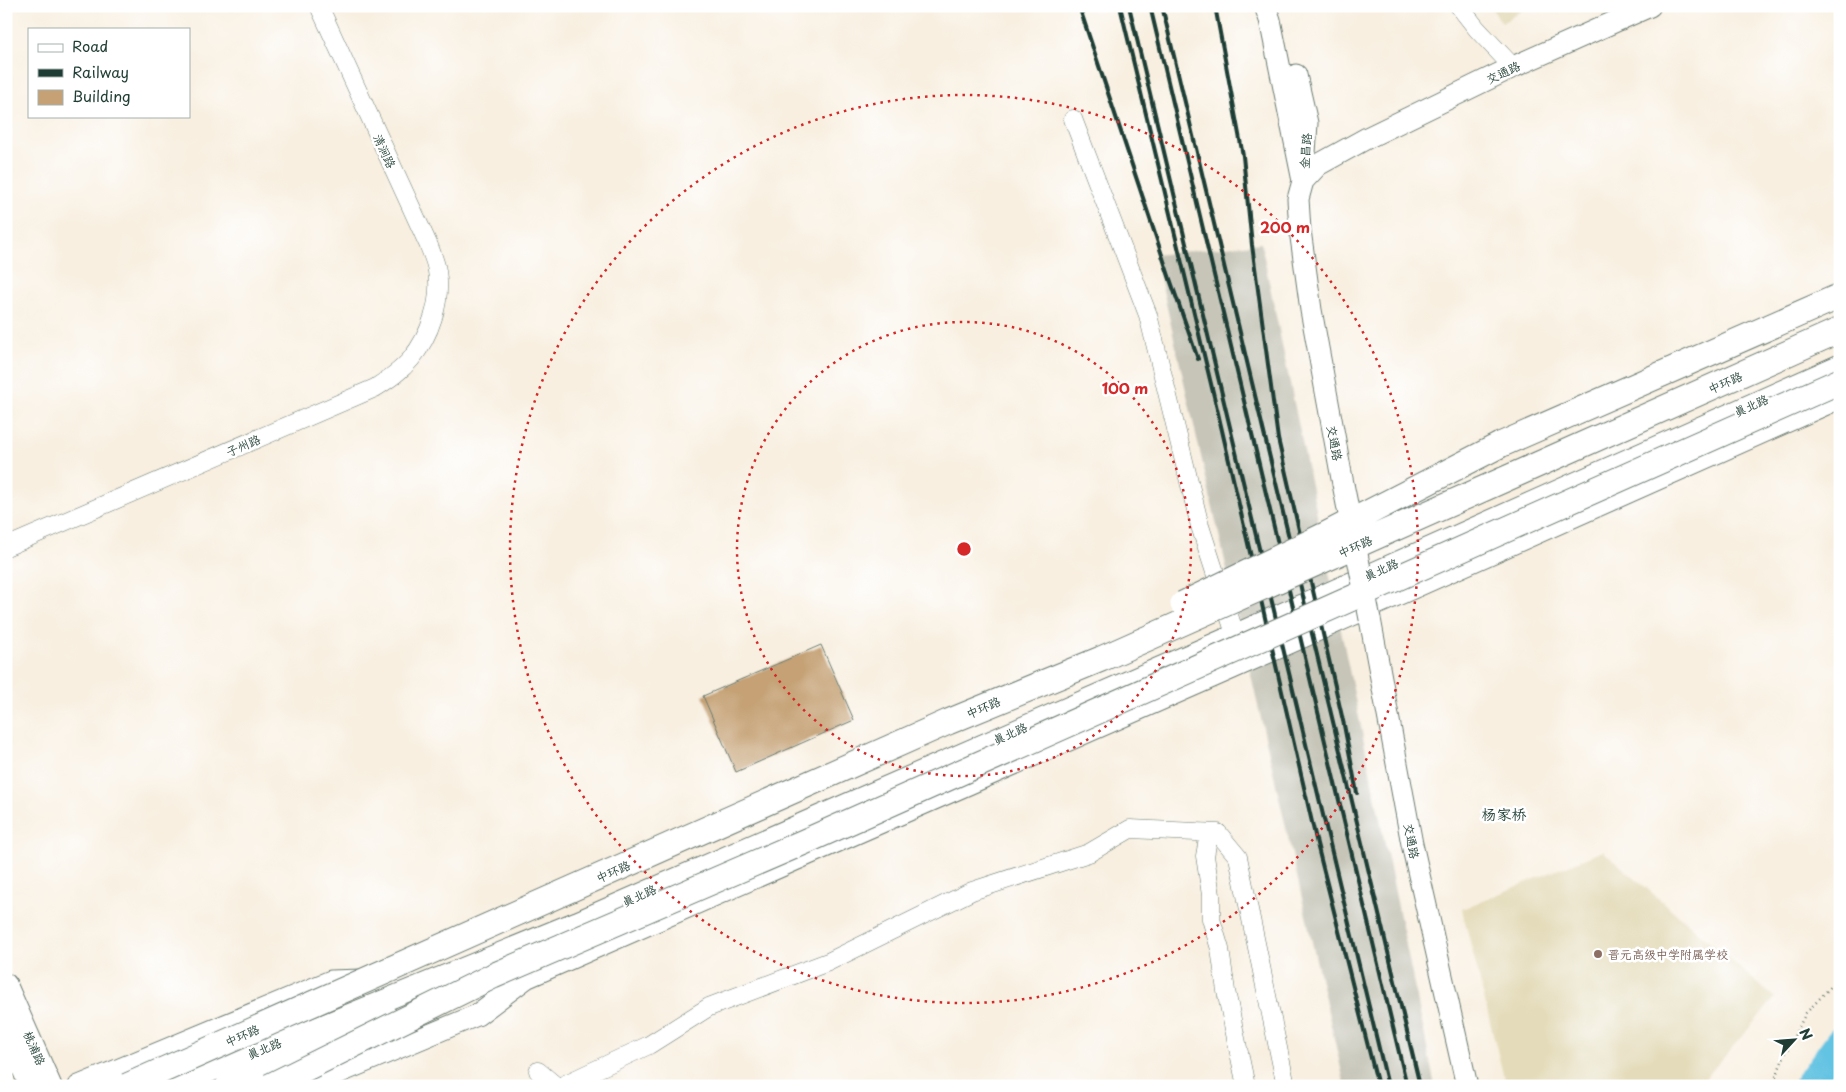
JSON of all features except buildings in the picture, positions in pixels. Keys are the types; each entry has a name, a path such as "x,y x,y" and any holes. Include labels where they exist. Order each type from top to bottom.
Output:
{"highway":[{"path":"948,722 1106,641 1323,536 1500,445 1840,296"},
{"name":"中环路","path":"127,1086 948,722 1119,650 1840,330"},
{"path":"228,1086 354,1031 493,976 804,842 1840,381"},
{"path":"270,1086 493,976"}],"main road":[{"name":"金昌路","path":"1265,6 1303,180"},
{"name":"金昌路","path":"1281,6 1307,123 1303,180"},
{"name":"交通路","path":"1467,1086 1412,844 1343,484 1311,310 1301,239 1298,199 1303,180 1318,165 1513,67 1650,6"},
{"name":"真北路","path":"174,1086 577,922 1235,634 1840,365"},
{"path":"265,1086 526,978 1215,676 1840,398"},
{"path":"79,1086 331,981 440,978"},
{"path":"307,1086 477,1015 526,978"},
{"name":"桃浦路","path":"6,984 51,1086"},
{"name":"桃浦路","path":"6,1030 30,1086"}],"street":[{"name":"清涧路","path":"319,6 429,246 437,271 438,299"},
{"path":"1459,6 1477,29 1513,67"},
{"path":"1073,119 1148,315 1200,526 1235,634"},
{"name":"子州路","path":"6,547 375,388 394,376 412,358 427,334 438,299"},
{"path":"561,1086 649,1045 709,1007 828,962 972,891 1089,853 1130,829 1218,833 1238,857 1286,1086"},
{"path":"1209,833 1205,856 1211,895 1211,919 1220,949 1226,991 1246,1086"},
{"path":"538,1071 556,1086"}],"path":[{"path":"1772,1086 1786,1052 1806,1013 1840,977"}],"shaded area":[{"path":"1490,6 1529,6 1502,23"},
{"path":"1261,243 1435,1086 1345,1086 1155,255"},
{"name":"晋元高级中学附属学校","path":"1603,851 1775,998 1699,1086 1506,1086 1462,909"}],"waterway":[{"path":"1807,1086 1840,1040"}],"railway":[{"path":"1079,6 1198,359"},
{"path":"1120,6 1218,413 1317,844 1378,1086"},
{"path":"1129,6 1388,1086"},
{"path":"1150,6 1407,1086"},
{"path":"1162,6 1420,1086"},
{"path":"1215,6 1243,156 1252,245 1278,439 1344,725 1357,793"}],"place":[{"name":"晋元高级中学附属学校","path":"1598,954"}],"district":[{"name":"杨家桥","path":"1504,813"}]}
